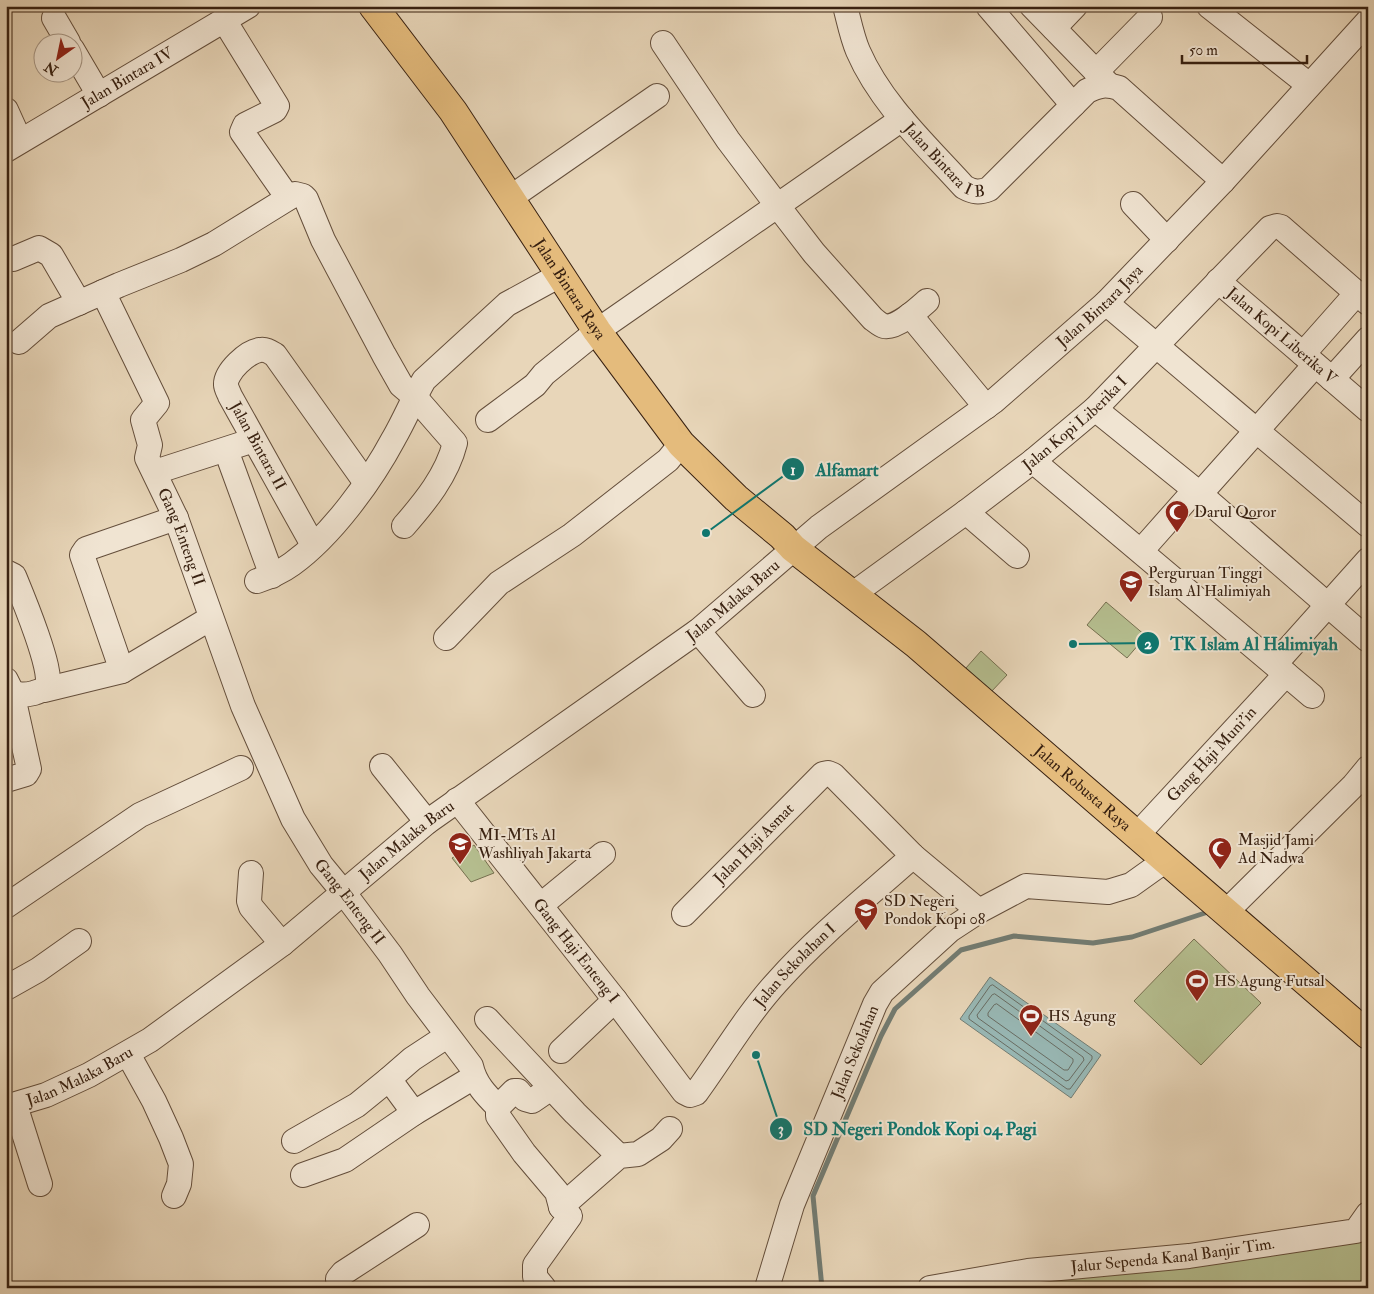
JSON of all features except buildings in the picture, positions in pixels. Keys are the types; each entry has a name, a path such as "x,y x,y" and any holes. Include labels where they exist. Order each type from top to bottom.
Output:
{"main road":[{"name":"Jalan Bintara Raya","path":"373,6 453,111 597,331 681,444 736,498 782,536 793,548"},
{"name":"Jalan Robusta Raya","path":"793,548 916,644 1368,1035"}],"street":[{"name":"Jalan Bintara IV","path":"13,146 248,6"},
{"path":"845,6 857,49 866,67 902,119"},
{"path":"988,6 1073,105"},
{"path":"1032,6 1102,78 1118,88 1223,182"},
{"path":"1054,28 1075,6"},
{"path":"1208,6 1309,86"},
{"path":"1102,78 1150,17"},
{"path":"54,18 62,32"},
{"path":"224,20 277,106 275,110 245,125 242,132 288,198"},
{"name":"Jalan Bintara Jaya","path":"793,548 819,527 986,406 1106,303 1223,182 1368,21"},
{"path":"663,43 728,140 814,253 873,319 883,326 892,325 919,308 986,406"},
{"path":"82,66 99,95"},
{"name":"Jalan Bintara I B","path":"488,420 535,385 544,374 597,331 902,119 964,187 972,192 982,192 989,189 1087,91 1097,86 1102,78"},
{"path":"510,198 657,96"},
{"path":"6,110 13,146"},
{"path":"19,342 49,316 181,260 214,244 295,194 303,196 323,240 384,355 402,384 455,443 439,479 426,500 404,526"},
{"path":"1132,204 1167,240"},
{"name":"Jalan Kopi Liberika I","path":"853,594 1033,461 1096,409 1273,226 1281,227 1362,298"},
{"path":"6,257 12,259 39,248 51,254 78,303"},
{"path":"230,461 265,578 291,565 313,545 350,505 394,438 414,396 424,380 507,304 560,275"},
{"name":"Jalan Kopi Liberika V","path":"1218,281 1368,410"},
{"name":"Gang Enteng II","path":"103,292 157,403 144,416 142,423 150,445 147,458 176,518 243,706 293,818 321,865 344,892 447,1036 471,1066 474,1077 484,1093 498,1107 498,1116 524,1154 557,1192 561,1207 570,1216 536,1265 535,1277 544,1288"},
{"path":"1141,551 1317,366 1362,298"},
{"path":"1106,303 1256,431 1365,516"},
{"path":"1317,366 1368,339"},
{"name":"Jalan Bintara II","path":"313,545 230,396 226,384 230,371 252,352 261,349 275,355 366,482"},
{"path":"1096,409 1198,492 1368,640"},
{"path":"155,472 254,440"},
{"path":"446,638 499,583 572,536 668,460 681,444"},
{"path":"1033,461 1312,696"},
{"path":"966,512 1017,556"},
{"path":"122,671 82,555 86,549 176,518"},
{"name":"Jalan Malaka Baru","path":"11,1106 46,1095 89,1075 150,1040 282,944 427,822 698,631 793,548"},
{"name":"Gang Haji Muni'in","path":"1137,835 1280,669 1327,605 1368,560"},
{"path":"6,572 14,576 36,635 49,677 48,685 44,690"},
{"path":"9,686 16,694 27,695 122,671 212,618"},
{"path":"698,631 753,695"},
{"path":"6,780 26,774 29,769 9,686"},
{"path":"382,766 427,822"},
{"path":"6,906 140,815 241,768"},
{"name":"Jalan Haji Asmat","path":"684,914 823,774 834,775 913,856"},
{"path":"1220,906 1363,783"},
{"name":"Gang Haji Enteng I","path":"458,800 615,1000 684,1092 690,1095 696,1093"},
{"path":"541,905 604,854"},
{"path":"913,856 979,911"},
{"name":"Jalan Sekolahan I","path":"696,1093 747,1017 776,982 812,946 913,856"},
{"name":"Jalan Sekolahan","path":"767,1288 792,1206 875,1004 882,992 950,930 979,911 1026,886 1108,892 1131,885 1166,860"},
{"path":"251,873 250,907 282,944"},
{"path":"6,988 38,970 79,941"},
{"path":"561,1050 615,1000"},
{"path":"487,1019 551,1088 619,1156"},
{"path":"294,1141 357,1105 412,1059 447,1036"},
{"path":"128,1054 154,1100 181,1164 179,1184 174,1196"},
{"path":"303,1175 345,1160 414,1113 474,1077"},
{"path":"389,1080 414,1113"},
{"path":"498,1107 514,1091 518,1091 525,1099 532,1101 551,1088"},
{"path":"11,1106 40,1184"},
{"path":"561,1207 619,1156 638,1154 661,1139 670,1129"},
{"name":"Jalur Sependa Kanal Banjir Tim.","path":"930,1288 1028,1271 1189,1256 1362,1222"},
{"path":"339,1288 338,1279 343,1273 417,1225"}],"green space":[{"path":"1106,602 1146,636 1127,658 1087,625"},
{"path":"981,651 1007,675 991,692 966,668"},
{"path":"474,845 494,873 471,882 452,858"},
{"name":"HS Agung Futsal","path":"1194,939 1261,1003 1201,1065 1134,1001"},
{"path":"1368,1229 1368,1288 930,1288"}],"water":[{"name":"HS Agung","path":"990,977 1101,1055 1071,1098 960,1019"}],"waterway":[{"path":"822,1288 813,1196 881,1036 895,1009 961,950 1014,936 1093,943 1132,937 1211,911"}],"place":[{"name":"Alfamart","path":"706,533"},
{"name":"Darul Qoror","path":"1177,533"},
{"name":"Perguruan Tinggi Islam Al Halimiyah","path":"1131,603"},
{"name":"TK Islam Al Halimiyah","path":"1073,644"},
{"name":"MI-MTs Al Washliyah Jakarta","path":"460,865"},
{"name":"Masjid Jami Ad Nadwa","path":"1220,870"},
{"name":"SD Negeri Pondok Kopi 08","path":"866,931"},
{"name":"HS Agung Futsal","path":"1197,1002"},
{"name":"HS Agung","path":"1031,1037"},
{"name":"SD Negeri Pondok Kopi 04 Pagi","path":"756,1055"}]}
